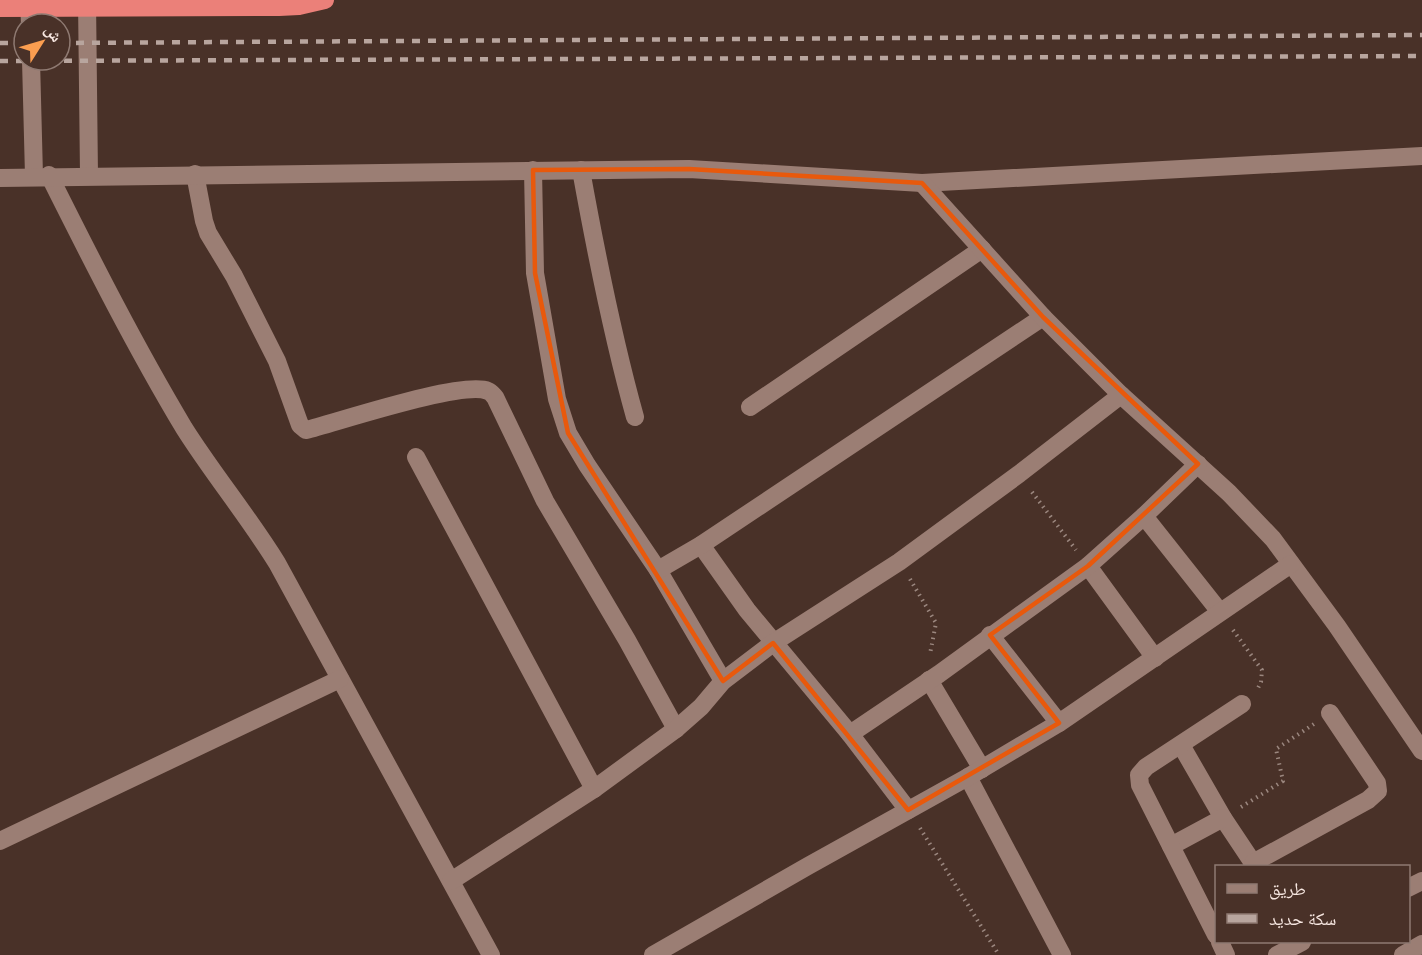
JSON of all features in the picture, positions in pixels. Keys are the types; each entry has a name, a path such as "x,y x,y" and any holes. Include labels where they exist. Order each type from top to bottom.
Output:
{"highway":[{"path":"0,8 30,11 87,4 279,7 299,6 325,0"}],"street":[{"path":"87,4 90,175"},
{"path":"32,72 41,176 184,427 261,537 491,955"},
{"path":"0,178 90,175 689,169 922,183 1422,156"},
{"path":"532,170 536,273 557,399 564,421 576,447 658,570 723,681"},
{"path":"581,170 597,259 621,368 635,417"},
{"path":"195,174 208,233 234,276 277,361 300,425 306,430 412,400 458,391 487,390 495,396 545,501 627,640 676,729"},
{"path":"922,183 1043,316 1121,395 1198,464 1273,539 1337,626 1422,751"},
{"path":"750,407 982,249"},
{"path":"658,570 701,545 1043,316"},
{"path":"451,881 594,789 676,729 701,707 723,681 773,643 899,562 1019,474 1121,395"},
{"path":"416,458 594,789"},
{"path":"850,734 934,677 1088,566 1198,464"},
{"path":"1144,516 1220,612"},
{"path":"701,545 773,643 850,734 908,810"},
{"path":"653,955 1059,723 1291,564"},
{"path":"1088,566 1155,658"},
{"path":"990,635 1059,723"},
{"path":"934,677 975,773 1062,955"},
{"path":"0,841 340,679"},
{"path":"1215,934 1138,779 1143,769 1242,704"},
{"path":"1181,746 1223,818 1254,865 1368,800 1377,791 1377,783 1330,713"},
{"path":"1172,846 1223,818"},
{"path":"1277,955 1297,943"},
{"path":"1402,955 1422,944"}],"path":[{"path":"1019,474 1088,566"},
{"path":"899,562 936,623 929,652 934,677"},
{"path":"1220,612 1262,670 1262,682 1242,704"},
{"path":"1223,818 1283,781 1276,749 1330,713"},
{"path":"908,810 999,955"}],"highlighted area":[{"path":"689,169 922,183 1043,317 1198,464 1088,566 990,635 1059,723 908,810 773,643 723,681 568,433 535,273 533,170"}],"railway":[{"path":"72,43 1422,35"},
{"path":"0,43 12,43"},
{"path":"0,61 1422,56"}]}
